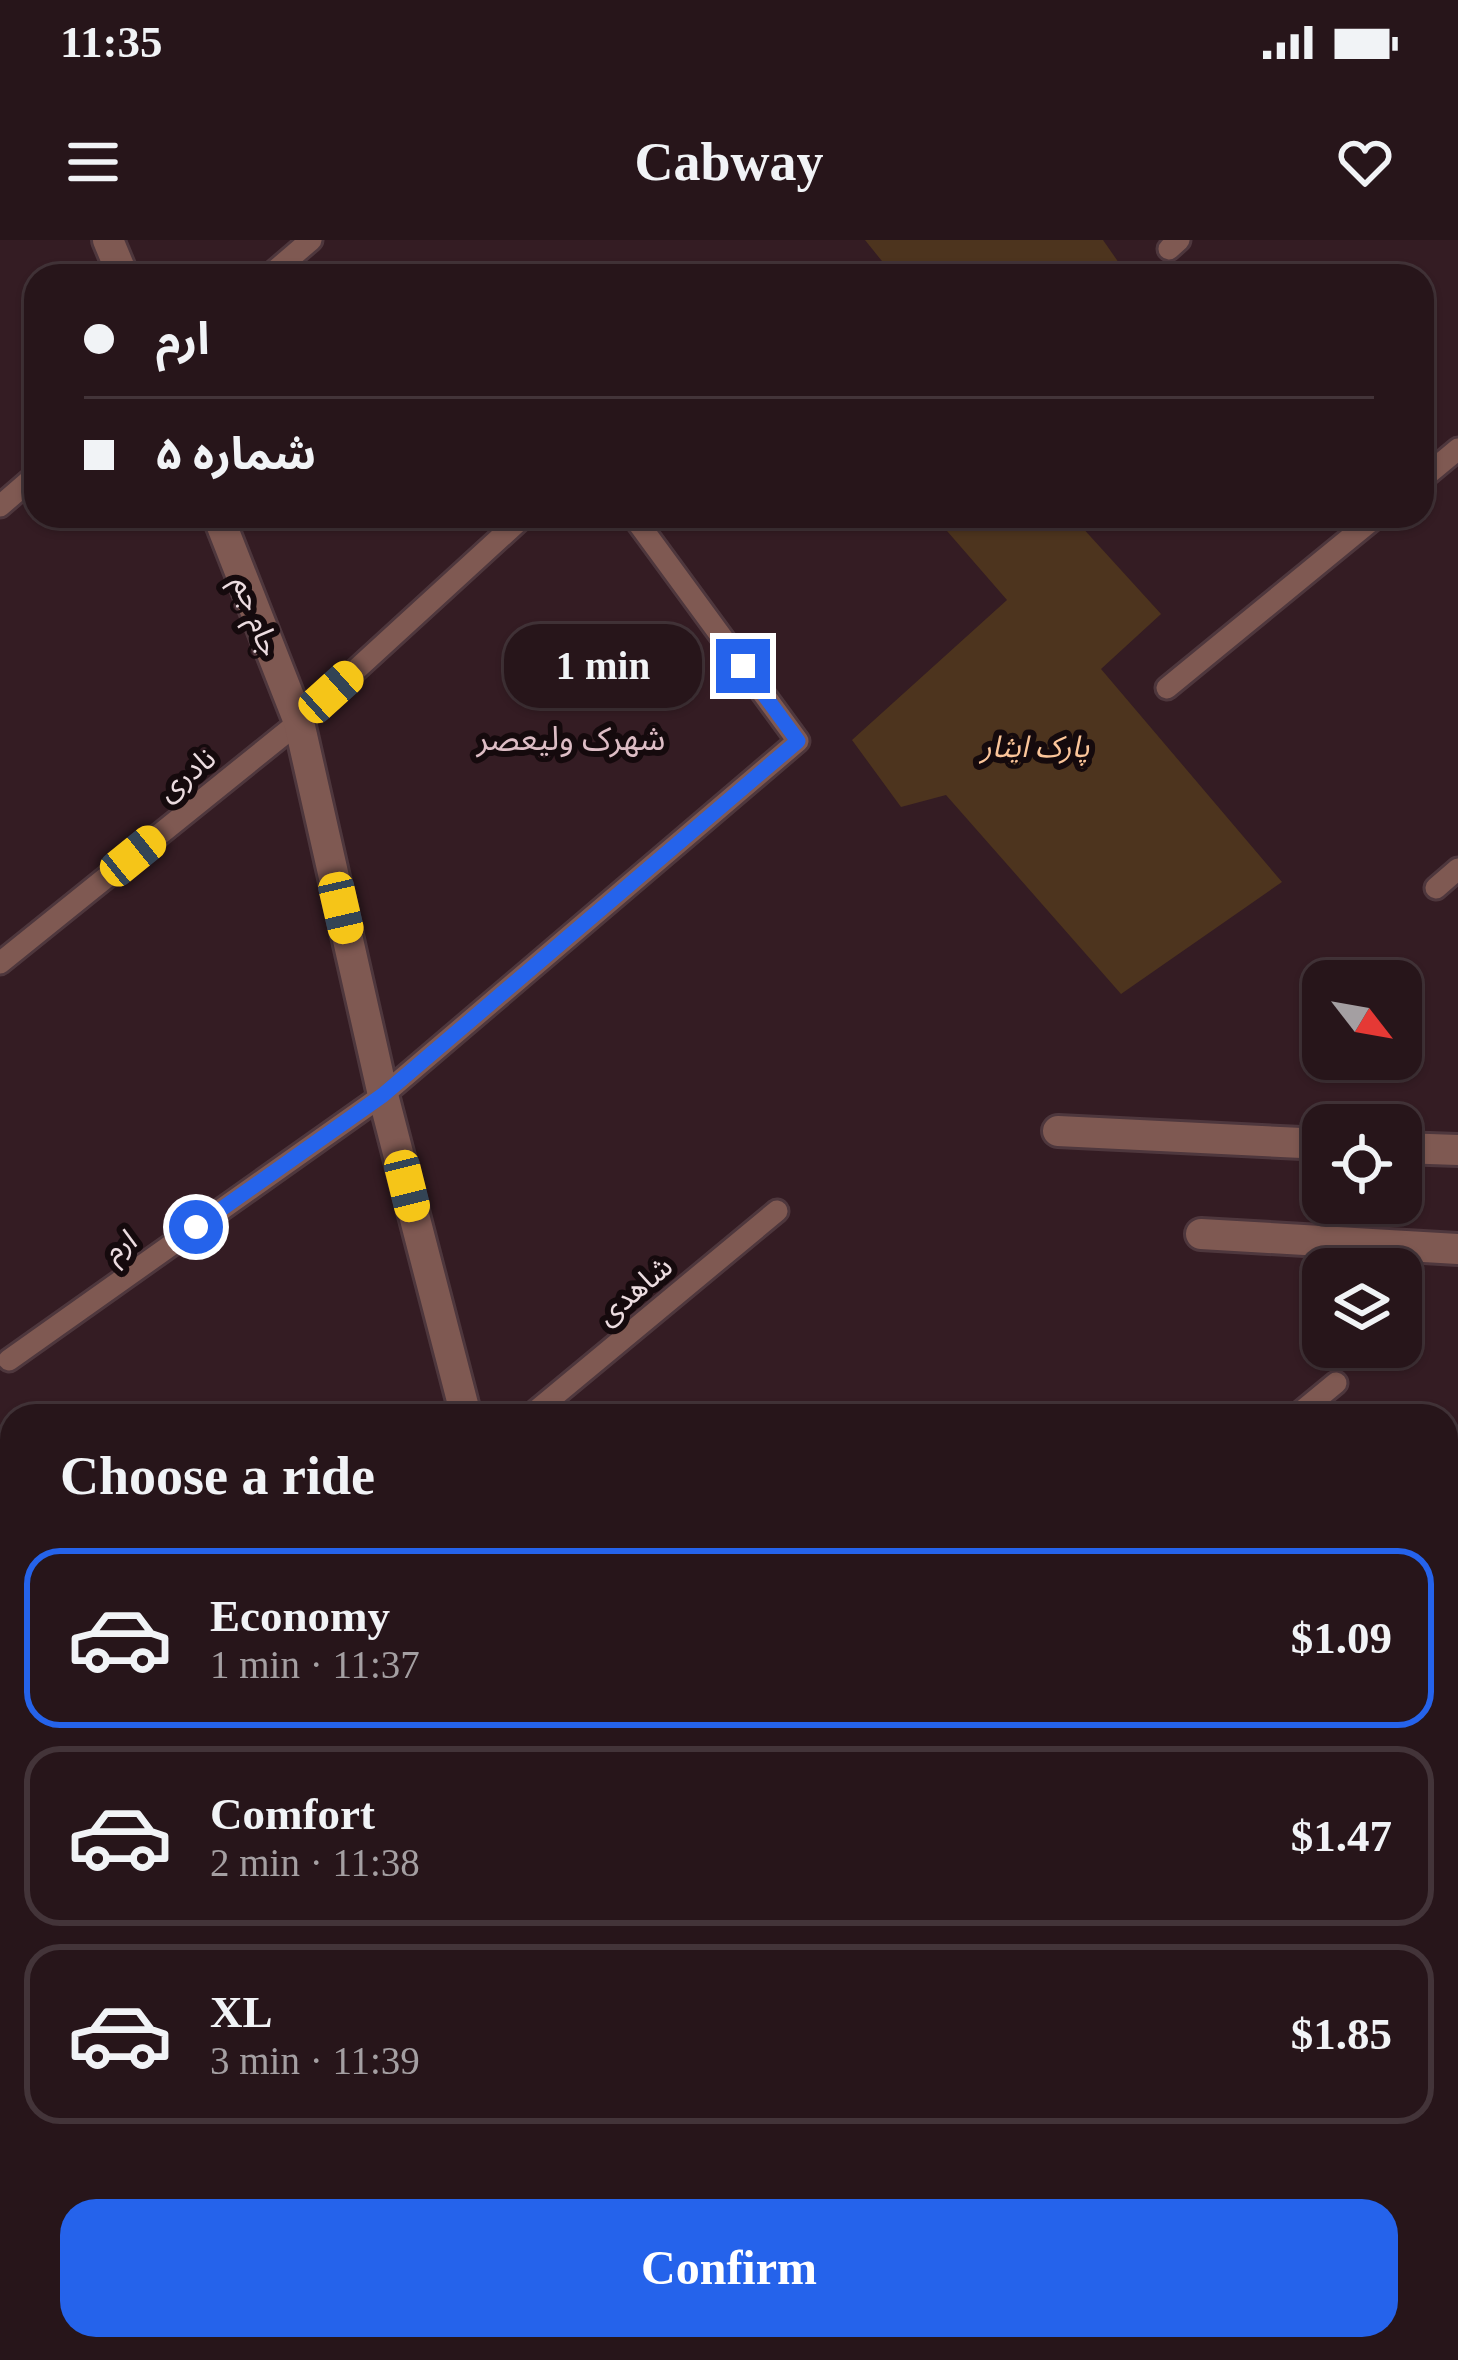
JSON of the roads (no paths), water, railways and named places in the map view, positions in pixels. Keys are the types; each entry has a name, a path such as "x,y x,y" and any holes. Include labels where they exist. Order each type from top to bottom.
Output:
{"street":[{"name":"جام جم","path":"223,528 299,722 383,1095 463,1404"},
{"path":"1058,1130 1302,1143"},
{"path":"1422,1149 1458,1150"},
{"path":"1201,1234 1458,1249"}],"lane":[{"path":"282,264 311,240"},
{"path":"1434,469 1458,449"},
{"path":"0,506 24,485"},
{"name":"نادری","path":"0,963 299,722 511,528"},
{"name":"ارم","path":"9,1360 383,1095 798,741 642,528"},
{"path":"1167,688 1362,528"},
{"path":"1436,888 1458,869"},
{"name":"شاهدی","path":"544,1404 776,1211"},
{"path":"1311,1404 1336,1383"}],"district":[{"name":"شهرک ولیعصر","path":"571,739"}],"park label":[{"name":"پارک ایثار","path":"1035,746"}]}
